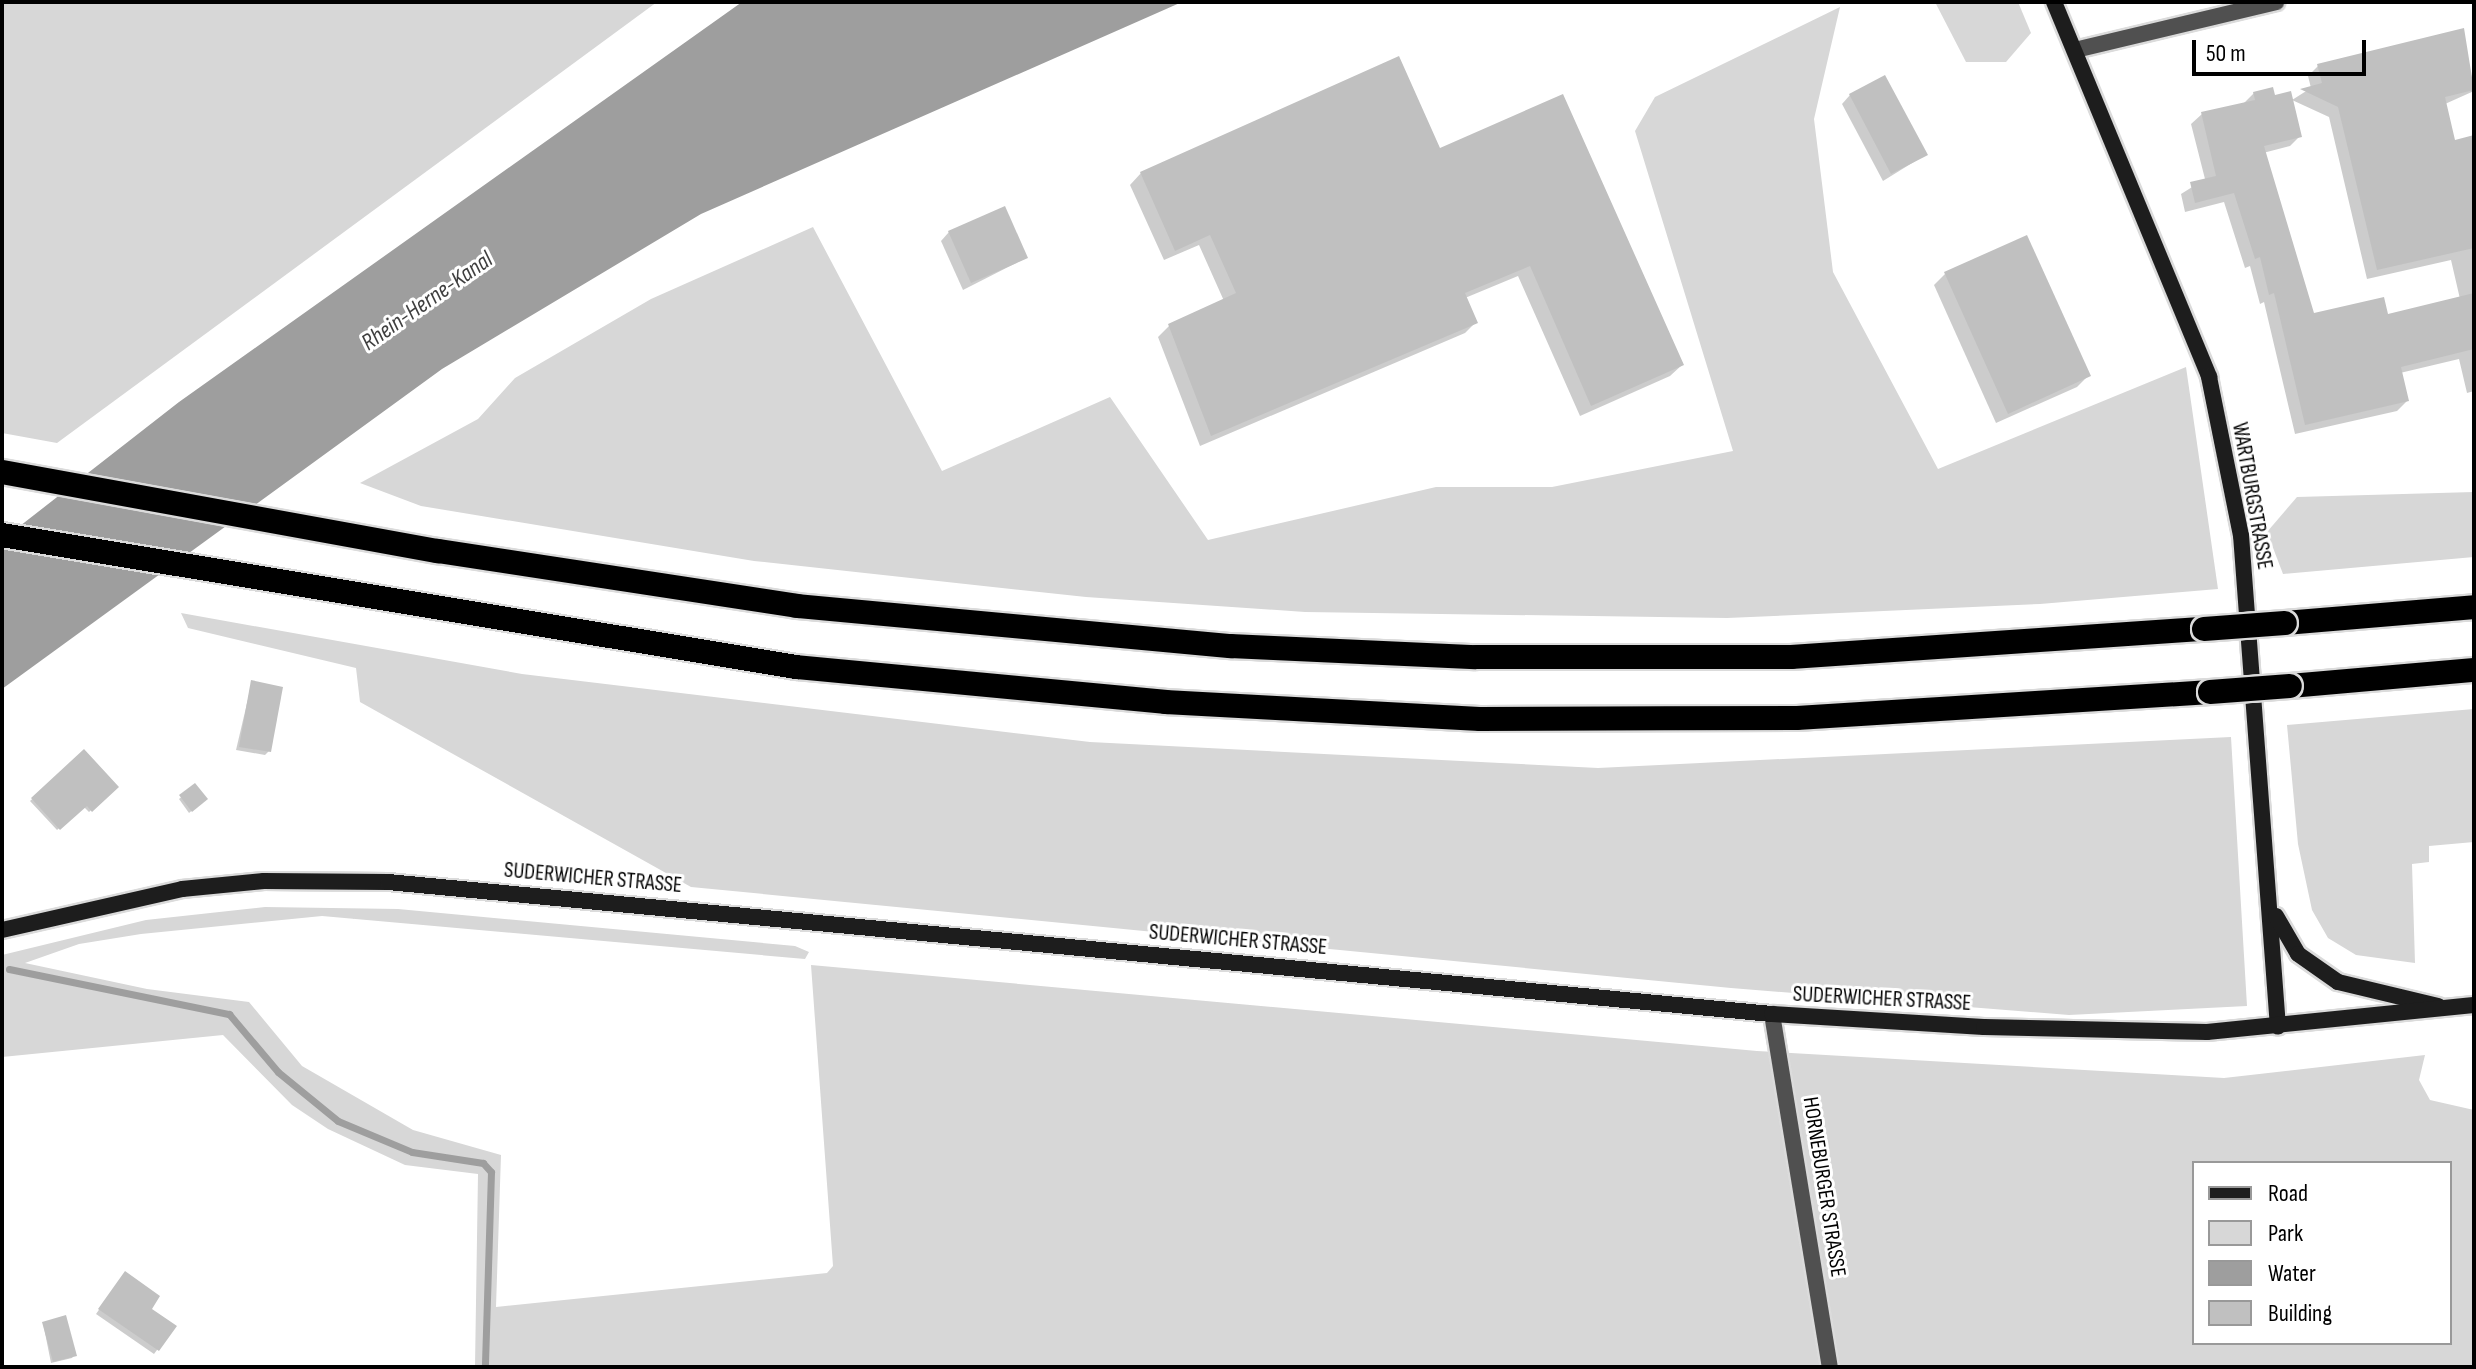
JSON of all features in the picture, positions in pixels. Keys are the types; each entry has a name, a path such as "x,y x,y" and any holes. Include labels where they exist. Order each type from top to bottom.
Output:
{"highway":[{"path":"2,472 276,521 797,606 1230,646 1476,657 1791,657 2474,607"},
{"path":"2,535 796,667 1165,702 1480,719 1797,718 2210,692 2474,670"}],"main road":[{"name":"WARTBURGSTRASSE","path":"2054,2 2209,377 2241,535 2272,910 2278,1027"},
{"name":"SUDERWICHER STRASSE","path":"2,930 182,889 264,881 388,882 1772,1014 1984,1027 2207,1032 2474,1005"},
{"path":"2272,910 2298,954 2338,982 2452,1009"}],"street":[{"path":"2075,50 2276,2"},
{"name":"HORNEBURGER STRASSE","path":"1772,1014 1830,1367"}],"green space":[{"path":"2,2 657,2 57,443 2,433"},
{"path":"1935,2 2018,2 2031,33 2006,62 1966,62"},
{"path":"1840,7 1814,119 1833,272 1938,469 2186,367 2218,589 2040,604 1727,618 1305,612 1086,597 754,561 421,506 360,483 478,419 515,378 651,299 813,227 942,471 1110,397 1208,540 1436,487 1552,487 1733,451 1635,131 1655,97"},
{"path":"2474,492 2474,557 2283,574 2267,532 2297,497"},
{"path":"181,613 522,674 1090,742 1598,768 2231,737 2247,1006 2069,1015 1731,988 691,887 360,702 356,668 188,628"},
{"path":"2474,709 2474,842 2429,846 2429,862 2412,864 2415,963 2356,955 2328,938 2312,910 2298,844 2287,725"},
{"path":"265,907 398,909 795,946 809,952 805,959 322,916 141,934 79,944 25,963 147,989 249,1002 302,1066 413,1130 501,1155 496,1307 827,1273 833,1266 811,965 1757,1051 2224,1078 2425,1055 2419,1080 2430,1100 2474,1110 2474,1367 475,1367 478,1174 405,1165 328,1129 292,1105 223,1035 2,1057 2,955 146,920"}],"water":[{"name":"Rhein-Herne-Kanal","path":"742,2 1182,2 701,214 442,369 2,689 2,540 179,402"}],"building":[{"path":"2464,28 2474,90 2445,97 2455,140 2474,135 2474,248 2377,270 2338,107 2300,89 2322,83 2317,64"},
{"path":"1399,56 1440,148 1563,94 1684,365 1591,406 1530,266 1465,293 1478,323 1211,436 1168,324 1236,293 1210,235 1175,251 1140,172"},
{"path":"1885,75 1928,155 1891,174 1849,94"},
{"path":"2273,87 2275,95 2291,91 2302,137 2264,146 2314,313 2384,297 2388,314 2474,293 2474,349 2401,367 2409,401 2305,425 2274,293 2269,295 2260,257 2255,259 2234,193 2195,203 2190,182 2216,176 2201,112 2255,100 2253,92"},
{"path":"1005,206 1028,258 971,283 948,231"},
{"path":"2027,235 2091,376 2008,414 1944,272"},
{"path":"251,680 283,687 271,752 239,747"},
{"path":"84,749 119,787 92,812 87,806 60,830 31,798"},
{"path":"195,783 208,799 192,812 179,795"},
{"path":"125,1271 160,1296 152,1309 177,1326 159,1351 98,1309"},
{"path":"66,1315 77,1356 53,1362 42,1322"}],"waterway":[{"path":"9,969 229,1014 278,1072 338,1121 412,1152 483,1163 491,1172 485,1367"}]}
